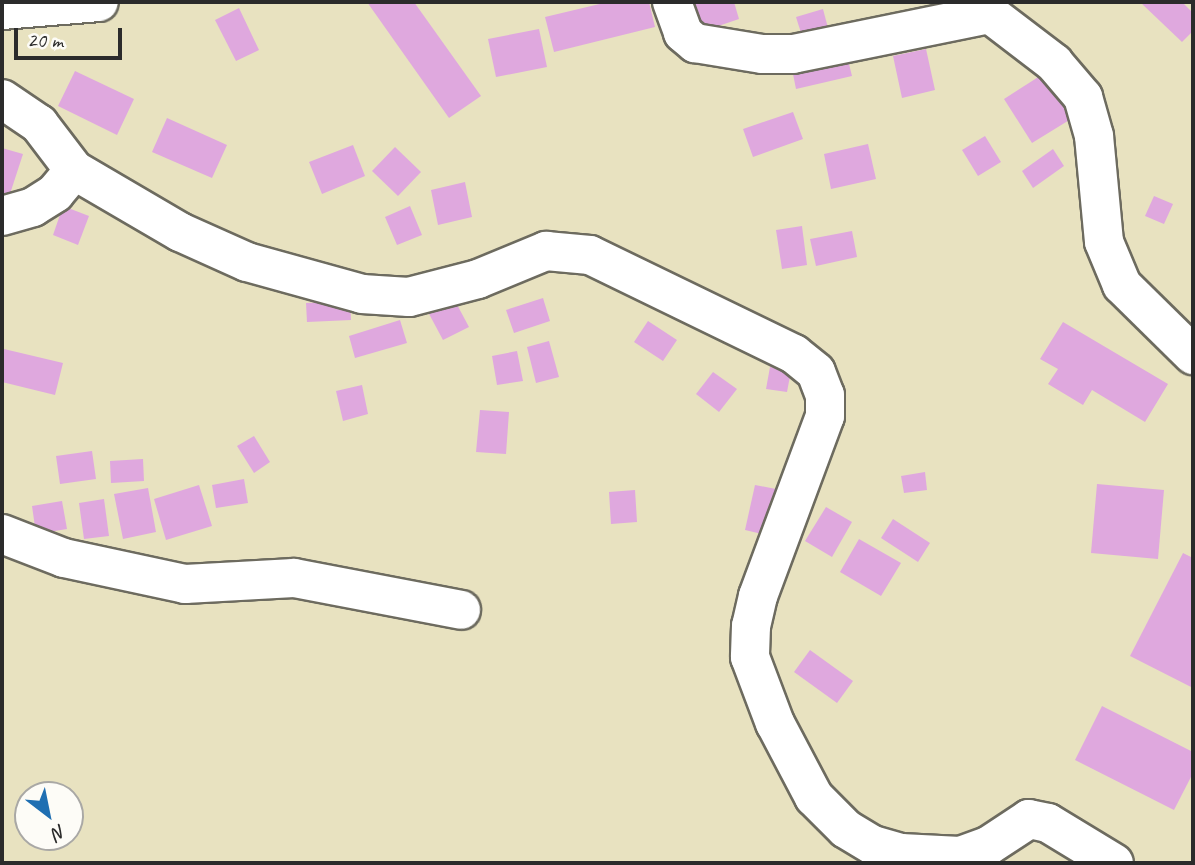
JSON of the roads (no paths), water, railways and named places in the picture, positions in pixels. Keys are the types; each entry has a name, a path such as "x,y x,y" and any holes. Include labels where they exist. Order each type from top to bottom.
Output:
{"street":[{"path":"2,10 99,2"},
{"path":"672,2 683,33 695,43 762,54 793,54 986,8 1054,63 1083,97 1094,136 1104,242 1122,285 1193,355"},
{"path":"2,99 39,124 75,170 180,232 247,262 362,293 409,297 478,279 546,251 590,255 794,354 816,372 825,395 825,416 758,596 751,626 750,657 775,723 814,797 846,829 873,845 901,853 960,856 988,846 1029,819 1048,823 1114,863"},
{"path":"2,216 33,207 55,193 75,170"},
{"path":"2,534 64,558 185,584 294,578 461,610"}]}
